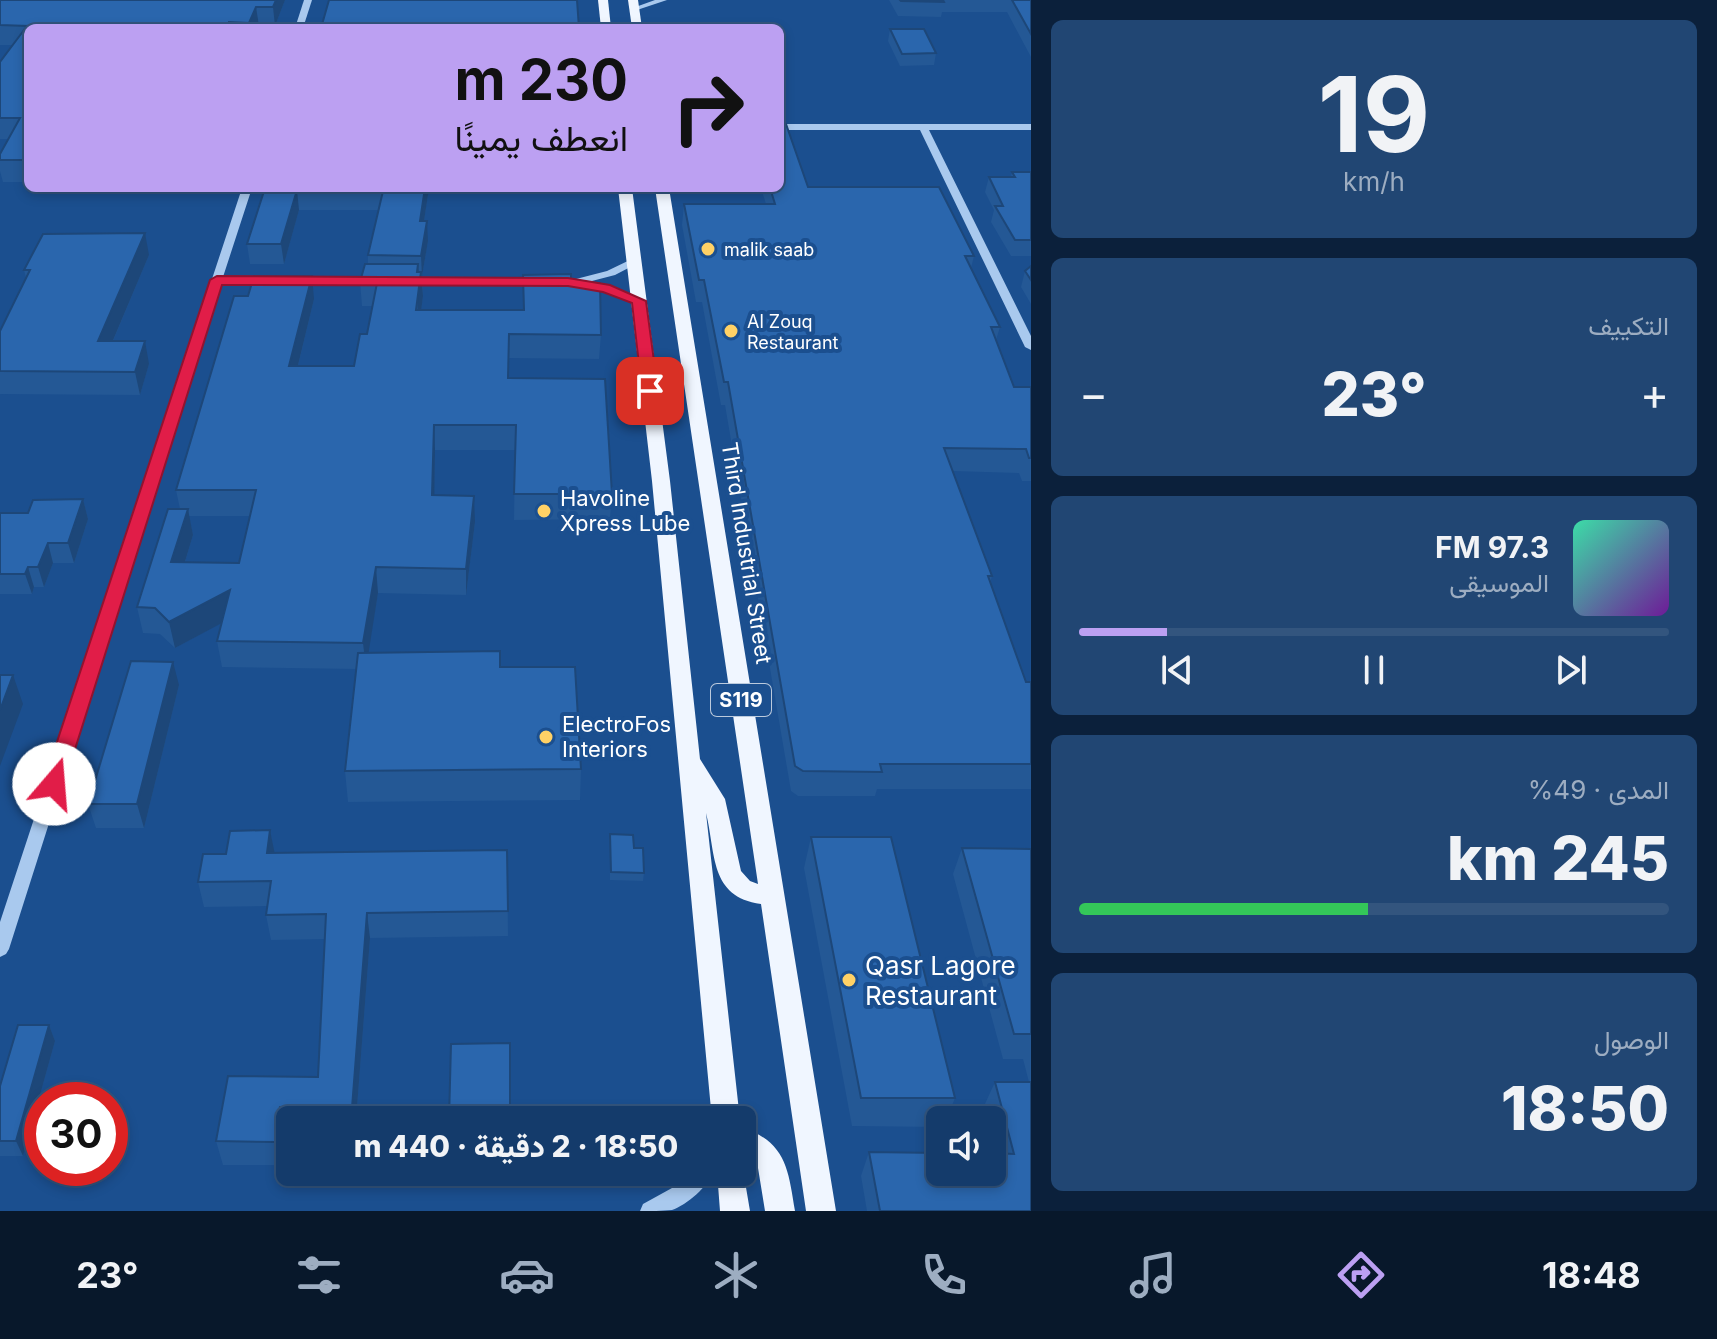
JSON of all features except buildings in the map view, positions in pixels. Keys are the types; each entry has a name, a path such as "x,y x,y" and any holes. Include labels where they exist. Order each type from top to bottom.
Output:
{"main road":[{"path":"603,0 606,24"},
{"name":"S119","path":"625,192 725,1106"},
{"name":"Third Industrial Street","path":"663,192 821,1211"},
{"path":"689,761 714,796 729,872 734,883 745,891 771,894"},
{"path":"756,1144 769,1156 780,1211"},
{"path":"732,1186 735,1211"}],"street":[{"path":"300,24 308,0"},
{"path":"634,5 663,0"},
{"path":"784,127 1031,127"},
{"path":"923,127 1031,347"},
{"path":"0,949 246,192"},
{"path":"634,261 598,277 568,282 605,288 639,301"},
{"path":"217,280 552,282"},
{"path":"650,1211 689,1186"}],"place":[{"name":"malik saab","path":"708,249"},
{"name":"Al Zouq Restaurant","path":"731,331"},
{"name":"Havoline Xpress Lube","path":"544,511"},
{"name":"ElectroFos Interiors","path":"546,737"},
{"name":"Qasr Lagore Restaurant","path":"849,980"}],"route":[{"path":"54,784 217,280 568,282 605,288 639,301 650,391"}]}
